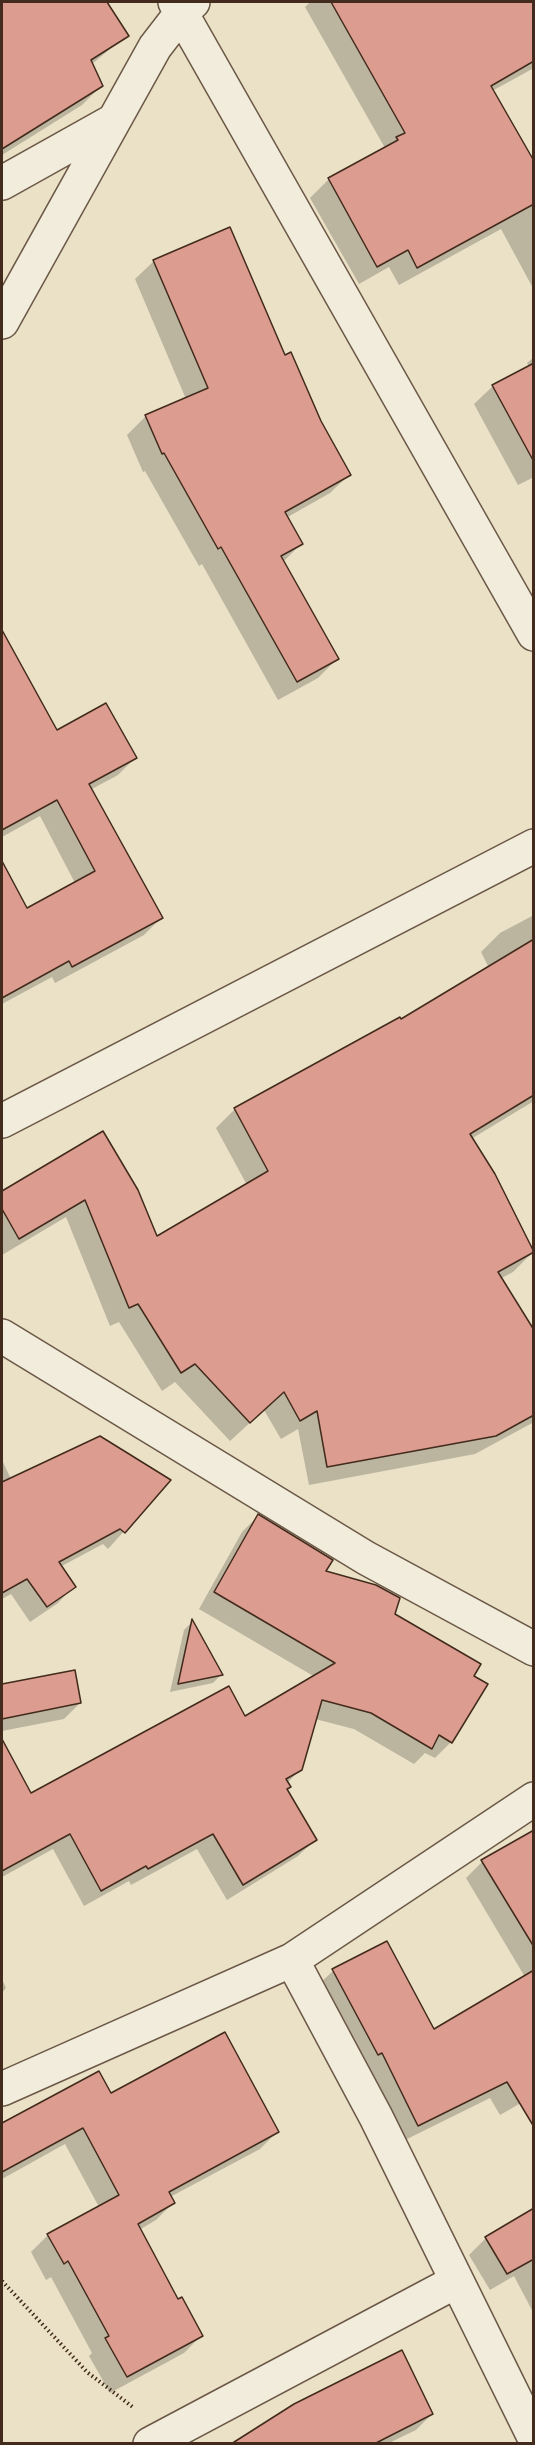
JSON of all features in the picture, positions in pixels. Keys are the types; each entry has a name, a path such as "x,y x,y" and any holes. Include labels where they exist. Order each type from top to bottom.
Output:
{"street":[{"path":"2,322 155,47 183,5 534,634"},
{"path":"2,183 113,121"},
{"path":"2,1121 534,846"},
{"path":"2,1336 366,1558 534,1648"},
{"path":"2,2089 292,1960 534,1799"},
{"path":"292,1960 376,2117 534,2437"},
{"path":"159,2439 457,2281"}],"path":[{"path":"2,2281 87,2372 159,2439"}],"building":[{"path":"2,2 107,2 129,36 91,60 103,86 2,149"},
{"path":"331,2 534,2 534,61 491,86 534,161 534,204 417,268 408,250 377,267 328,178 398,140 396,137 405,133"},
{"path":"230,227 285,355 291,352 321,421 351,475 285,512 303,544 281,556 339,659 297,682 221,547 218,549 164,453 162,454 145,415 208,388 153,260"},
{"path":"534,363 534,462 492,385"},
{"path":"2,630 57,730 106,703 137,758 89,784 163,918 72,967 69,961 2,998 2,861 27,908 95,871 57,800 2,830"},
{"path":"534,939 534,1095 470,1134 495,1174 534,1252 498,1272 534,1330 534,1415 496,1436 327,1467 317,1411 300,1421 284,1392 250,1423 195,1364 181,1373 138,1304 129,1308 85,1200 19,1239 2,1209 2,1191 103,1131 138,1190 157,1236 268,1171 234,1108 400,1017 401,1019"},
{"path":"100,1436 171,1480 125,1533 120,1529 59,1562 76,1587 47,1607 27,1579 2,1593 2,1482"},
{"path":"258,1514 333,1560 326,1571 376,1585 400,1598 395,1614 481,1664 474,1676 488,1684 452,1743 439,1735 432,1749 371,1713 322,1700 302,1770 286,1779 291,1787 287,1789 317,1840 243,1885 213,1834 148,1869 146,1866 101,1891 70,1834 2,1871 2,1739 31,1793 229,1686 245,1716 335,1663 214,1592"},
{"path":"192,1619 223,1675 178,1684"},
{"path":"75,1670 81,1703 2,1719 2,1684"},
{"path":"534,1830 534,1947 481,1860"},
{"path":"387,1941 434,2029 534,1970 534,2127 507,2082 418,2126 382,2053 378,2055 332,1969"},
{"path":"225,2032 279,2132 169,2192 175,2203 138,2224 178,2299 182,2297 203,2336 127,2377 105,2338 109,2336 68,2261 64,2264 47,2234 119,2195 83,2128 2,2172 2,2123 99,2071 111,2093"},
{"path":"534,2208 534,2259 507,2274 485,2237"},
{"path":"402,2350 433,2414 374,2444 231,2444 294,2404"}]}
